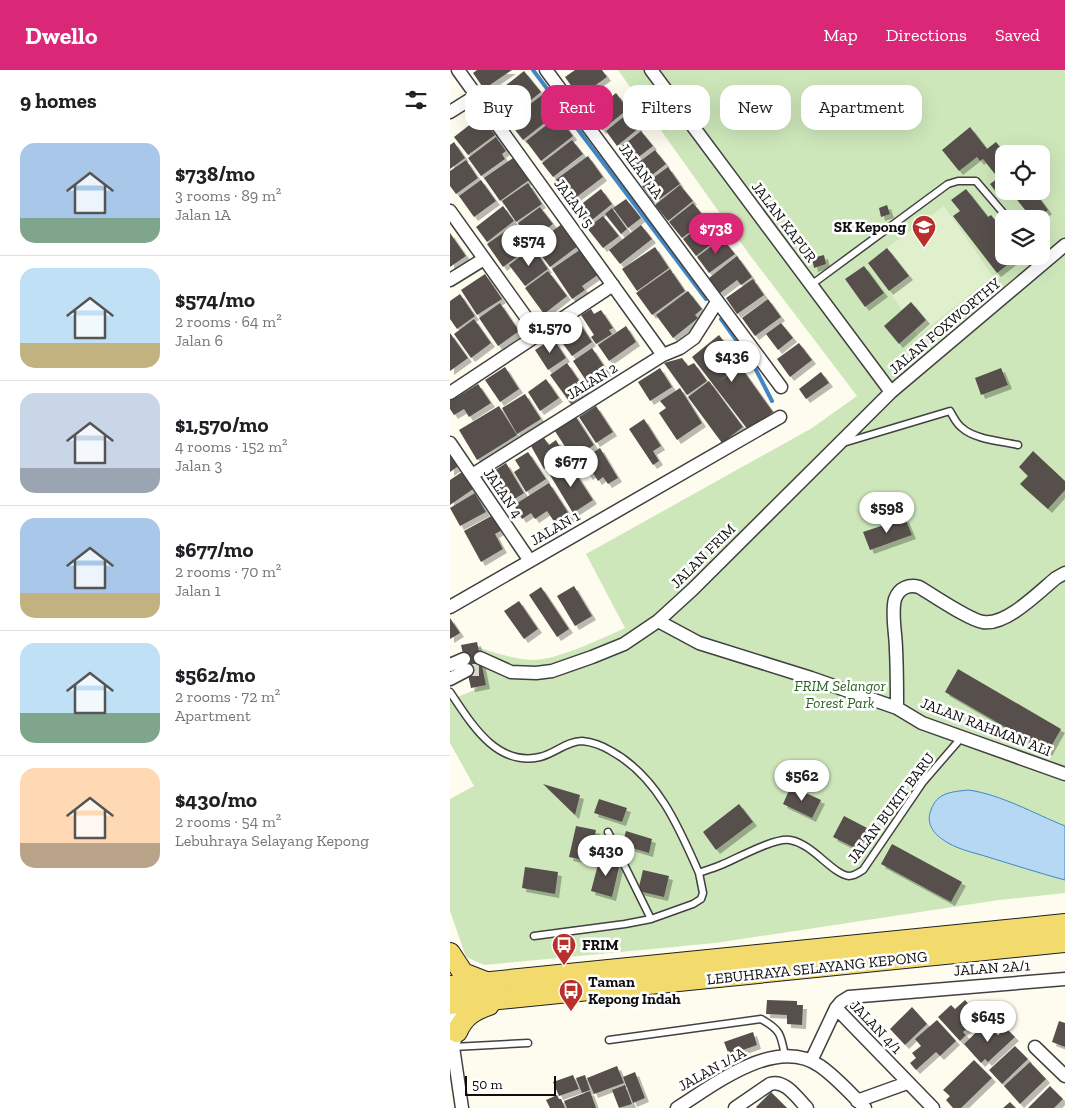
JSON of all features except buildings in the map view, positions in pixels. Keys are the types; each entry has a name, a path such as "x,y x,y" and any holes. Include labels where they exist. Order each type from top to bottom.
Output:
{"main road":[{"name":"LEBUHRAYA SELAYANG KEPONG","path":"451,998 487,982 1065,924"},
{"name":"LEBUHRAYA SELAYANG KEPONG","path":"451,998 505,999 1065,942"},
{"path":"450,954 463,973 487,982"},
{"path":"453,1046 461,1023 472,1012 505,999"}],"street":[{"name":"JALAN 5","path":"458,70 469,85"},
{"name":"JALAN 1A","path":"546,70 781,387"},
{"name":"JALAN KAPUR","path":"651,70 891,392"},
{"path":"450,112 465,103"},
{"name":"JALAN 5","path":"502,130 663,356"},
{"path":"450,211 538,334"},
{"name":"JALAN FOXWORTHY","path":"891,392 1063,250"},
{"path":"450,280 484,259"},
{"path":"450,393 613,285"},
{"name":"JALAN 2","path":"472,475 663,356 680,348 694,338 717,302"},
{"name":"JALAN FRIM","path":"482,664 520,673 536,674 559,669 592,658 624,644 658,621 688,594 891,392"},
{"name":"JALAN 1","path":"450,607 780,417"},
{"name":"JALAN 4","path":"450,443 530,562"},
{"path":"897,708 898,671 894,612 895,600 902,589 913,585 919,587 976,621 990,623 1008,616 1065,573"},
{"name":"JALAN RAHMAN ALI","path":"658,621 699,643 811,678 897,708 922,722 1065,774"},
{"path":"450,665 465,664 450,678"},
{"name":"JALAN 2A/1","path":"836,1008 841,1002 849,998 1065,979"},
{"path":"451,998 453,1046 462,1108"},
{"name":"JALAN 4/1","path":"811,1061 836,1008 933,1108"},
{"path":"1035,1047 1065,1076"},
{"name":"JALAN 1/1A","path":"677,1108 728,1076 767,1059 785,1056 802,1058 820,1066 861,1104"},
{"path":"735,1108 770,1084 776,1082 782,1084 807,1108"},
{"path":"861,1104 907,1083"}],"lane":[{"path":"811,285 948,184 958,180 976,181 1001,210"},
{"path":"840,444 950,411 960,426 967,431 1018,446"},
{"path":"450,692 476,729 495,748 505,754 520,757 541,757 574,742 583,741 606,748 637,768 653,787 678,828 699,873 703,893 701,899 693,904 651,919 534,936"},
{"name":"JALAN BUKIT BARU","path":"699,873 774,842 788,839 800,842 847,876 855,876 863,870 923,782 962,737"},
{"path":"608,832 651,919"},
{"path":"610,1040 761,1020 778,1029 785,1056"},
{"path":"453,1046 528,1043"}],"green space":[{"name":"FRIM Selangor Forest Park","path":"618,70 1065,70 1065,893 999,900 715,943 484,965 466,957 450,911 450,799 474,786 450,743 450,700 477,689 469,644 517,658 543,659 580,648 625,628 586,554 812,428 857,396 749,254 661,130 710,130 710,85 629,85"},
{"path":"944,206 993,276 918,336 914,330 926,320 911,302 902,310 889,291 909,276 887,248"}],"water":[{"path":"968,790 1005,800 1065,826 1065,880 964,850 938,836 933,830 929,819 934,804 941,796 956,791"}],"waterway":[{"path":"533,70 706,299"},
{"path":"721,319 752,362 772,401"}],"tunnel":[{"path":"467,670 483,670"}],"place":[{"name":"SK Kepong","path":"924,248"},
{"name":"FRIM","path":"564,966"},
{"name":"Taman Kepong Indah","path":"571,1012"}]}
